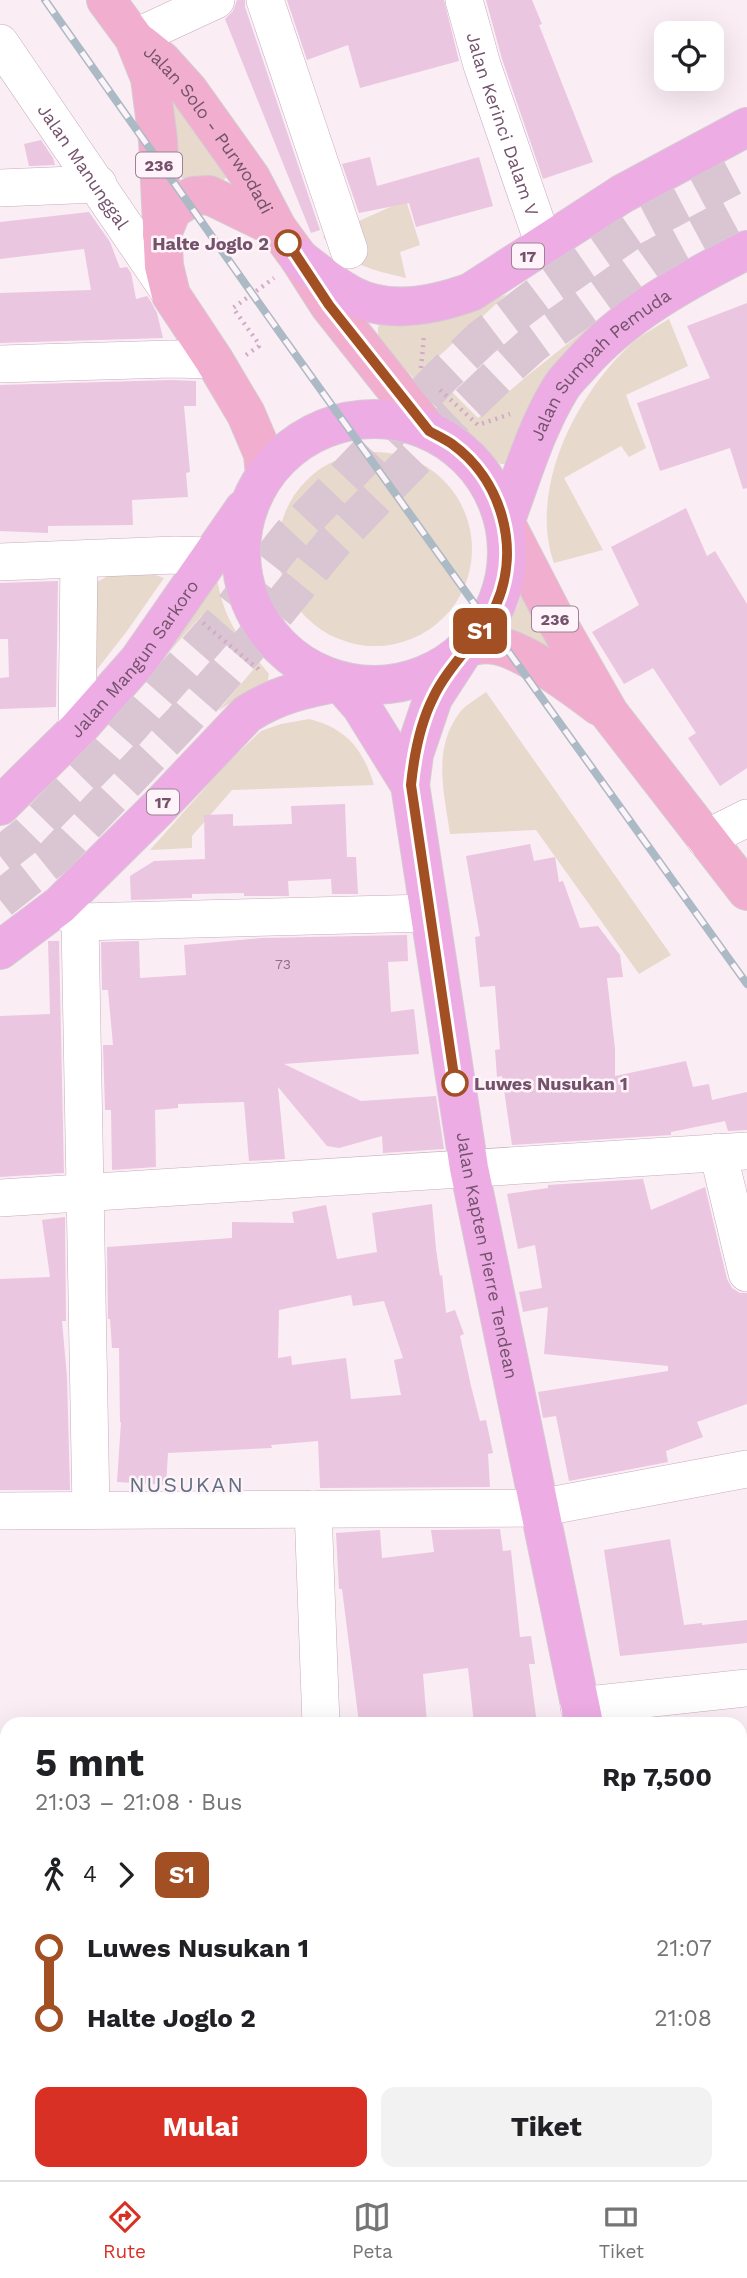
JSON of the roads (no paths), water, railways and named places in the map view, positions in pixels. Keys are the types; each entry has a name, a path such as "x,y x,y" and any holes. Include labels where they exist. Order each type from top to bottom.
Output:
{"highway":[{"name":"17","path":"291,265 330,282 355,297 384,306 420,305 452,299 471,292 622,194 747,127"},
{"name":"Jalan Sumpah Pemuda","path":"505,522 530,452 561,386 592,351 639,313 702,273 747,250"},
{"name":"17","path":"0,950 70,914 158,808 247,714 287,693 340,682 371,685 422,675 446,663 466,647 483,627 496,605 504,580 507,555 505,522 487,481 471,460 452,443 404,422 378,419 353,421 327,427 304,439 282,455 259,486 243,522 240,548 242,574 249,600 261,623 277,644 297,660 340,682"},
{"name":"Jalan Mangun Sarkoro","path":"0,806 77,730 139,660 259,486"},
{"name":"Jalan Kapten Pierre Tendean","path":"466,647 433,698 414,754 411,785 428,913 469,1168 582,1715"},
{"name":"Jalan Kapten Pierre Tendean","path":"340,682 361,706 411,785"}],"main road":[{"name":"Jalan Solo - Purwodadi","path":"106,0 134,38 160,60 189,91 251,178 277,228 291,265 329,305 429,431"},
{"name":"Jalan Solo - Purwodadi","path":"134,38 150,78 158,140 164,266 171,295"},
{"name":"Jalan Solo - Purwodadi","path":"162,234 172,210 193,195 209,195 277,228"},
{"name":"Jalan Manunggal","path":"171,295 227,360 263,454 259,486"},
{"name":"236","path":"505,522 553,615 610,713 747,891"},
{"name":"236","path":"466,647 493,645 515,652 553,673 610,713"}],"street":[{"path":"134,38 216,0"},
{"path":"265,0 349,250"},
{"name":"Jalan Kerinci Dalam V","path":"464,0 482,65 544,245"},
{"name":"Jalan Manunggal","path":"0,43 171,295"},
{"path":"0,188 98,184"},
{"path":"0,364 227,360"},
{"path":"0,562 211,556"},
{"path":"77,730 79,560"},
{"path":"705,839 747,818"},
{"path":"91,1510 85,1193 70,914 428,913"},
{"path":"0,1199 733,1152 747,1273"},
{"path":"0,1511 538,1508 747,1469"},
{"path":"313,1509 321,1717"},
{"path":"582,1715 747,1688"}],"tunnel":[{"path":"0,856 27,835 99,762 228,615 290,536 441,377 482,338 635,228 747,169"},
{"path":"0,900 54,857 183,721 331,545 502,372 533,344 650,260 747,208"}],"railway":[{"path":"45,0 747,984"}],"place":[{"name":"Halte Joglo 2","path":"288,243"},
{"name":"Luwes Nusukan 1","path":"455,1083"}],"district":[{"name":"NUSUKAN","path":"187,1484"}]}
